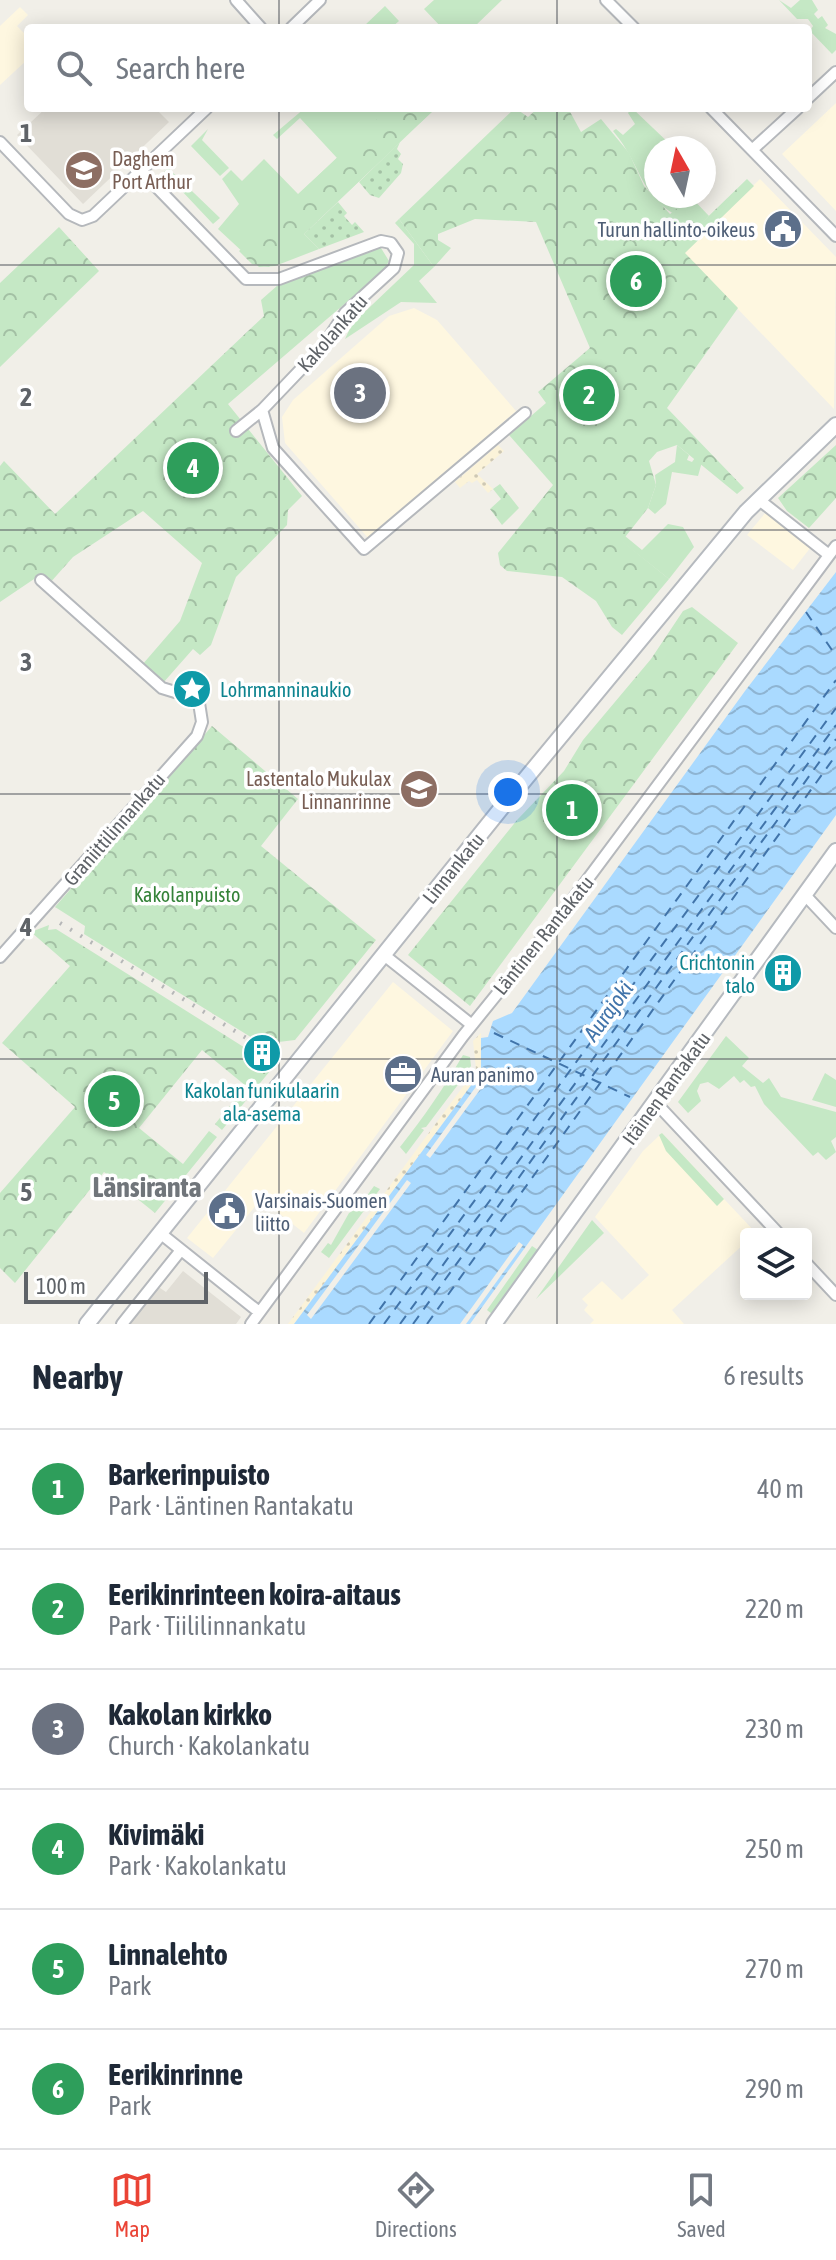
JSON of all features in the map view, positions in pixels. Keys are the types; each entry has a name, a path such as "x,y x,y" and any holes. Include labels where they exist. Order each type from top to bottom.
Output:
{"street":[{"path":"236,0 257,24"},
{"path":"295,24 320,0"},
{"path":"606,0 630,24"},
{"path":"812,94 836,72"},
{"path":"0,142 69,214 82,220 93,216 203,112"},
{"path":"715,112 836,236"},
{"path":"752,150 794,112"},
{"name":"Kakolankatu","path":"141,171 246,279 279,279 381,241 389,242 397,250 398,260 394,268 345,313 324,345 262,410"},
{"path":"236,431 262,410 273,448 362,549 368,548 525,413"},
{"name":"Linnankatu","path":"87,1324 384,955 758,499 836,425"},
{"path":"758,499 833,551"},
{"name":"Läntinen Rantakatu","path":"251,1324 472,1025 561,915 833,551"},
{"name":"Graniittilinnankatu","path":"0,957 197,736 202,722 197,690 175,692 162,688 41,580"},
{"name":"Itäinen Rantakatu","path":"494,1324 836,851"},
{"path":"804,894 836,928"},
{"path":"384,955 472,1025"},
{"path":"656,1103 773,1228"},
{"path":"160,1233 259,1312"},
{"path":"122,1324 181,1250"},
{"path":"812,1269 836,1295"}],"shaded area":[{"path":"20,7 28,15 17,26 24,33 24,63 0,85 0,26"},
{"path":"836,103 836,211 782,154"},
{"name":"Daghem Port Arthur","path":"42,112 159,112 169,122 83,204 17,135"},
{"path":"760,179 836,257 834,409 684,253"},
{"path":"414,308 437,320 516,411 369,539 285,443 282,417 293,400 389,316"},
{"path":"766,512 811,547 793,570 747,535"},
{"path":"393,982 453,1031 304,1233 261,1199 213,1258 187,1238"},
{"path":"662,1133 751,1228 740,1228 740,1248 672,1310 684,1324 590,1324 594,1320 584,1310 588,1305 582,1299 602,1281 622,1300 649,1275 595,1217 643,1151"},
{"path":"183,1271 241,1317 236,1324 127,1324 157,1286 166,1292"}],"green space":[{"path":"434,0 502,0 477,24 438,24 424,9"},
{"path":"779,0 791,8 800,0 812,0 818,10 814,14 818,19 822,16 828,25 825,28 836,34 836,50 832,54 812,33 813,26 808,19 797,19"},
{"path":"385,6 399,21 396,24 366,24"},
{"path":"300,112 432,112 420,123 405,115 395,147 304,234 319,249 275,266 259,267 218,229 239,204 222,179 231,170 242,181 264,159 298,194 337,158 300,118 277,139 273,135"},
{"path":"385,112 432,112 269,267 252,264 239,251"},
{"path":"511,112 521,112 528,117 534,112 570,112 581,132 601,119 629,153 644,186 644,208 664,208 670,214 680,208 695,223 684,233 687,237 747,179 754,186 685,253 738,308 667,408 744,488 737,494 677,445 657,452 649,461 656,485 648,508 622,541 669,579 622,635 612,627 596,601 562,577 507,571 500,565 498,553 553,485 509,435 546,403 538,392 590,348 536,222 475,219 438,234 438,240 451,248 434,267 399,219"},
{"path":"629,112 636,112 661,136 644,136 644,182 613,131 616,129 623,135 635,124"},
{"path":"208,129 202,140 229,168 220,176 191,146"},
{"path":"400,142 397,149 401,154 398,159 403,164 401,173 379,198 370,195 359,182"},
{"path":"168,168 220,218 213,224 164,172"},
{"path":"338,202 347,213 344,216 364,232 319,249 304,234"},
{"path":"666,208 701,208 709,216 687,238 684,234 695,223"},
{"path":"399,219 434,267 419,281 437,303 401,302 345,339 352,324 414,265 414,244 395,223"},
{"path":"59,227 99,271 0,367 0,283"},
{"path":"381,248 389,261 384,270 228,404 302,496 288,510 287,525 236,577 211,645 200,655 193,649 163,683 142,665 180,621 202,563 143,511 73,557 49,584 40,575 0,602 0,466 4,461 55,514 264,316 261,300 278,285 370,249"},
{"path":"677,445 689,455 687,460 692,462 697,455 702,462 698,476 672,472 666,504 655,514 648,508 656,485 655,475 675,462"},
{"path":"836,445 836,498 809,528 787,511 778,498"},
{"path":"500,484 519,508 502,525 490,509 501,499 493,489"},
{"path":"668,524 683,527 694,547 669,579 621,541 625,536 642,550"},
{"path":"692,607 738,643 470,1006 408,955 517,820 564,771 583,740 651,659 683,611"},
{"name":"Kakolanpuisto","path":"212,726 298,799 261,846 376,940 295,1040 262,1044 84,934 85,926 55,907"},
{"path":"49,925 48,930 56,929 274,1066 222,1130 215,1124 246,1086 202,1050 139,1128 183,1164 209,1131 217,1137 155,1213 104,1172 15,1283 0,1268 0,1193 75,1107 2,1043 70,966 31,932"},
{"path":"726,1036 749,1058 742,1066 763,1083 769,1078 781,1097 836,1112 836,1137 831,1141 836,1152 826,1160 818,1152 813,1156 764,1104 755,1086 751,1087 744,1080 740,1083 734,1076 719,1089 708,1082 700,1084 697,1091 701,1101 688,1113 678,1102"},
{"path":"463,1055 470,1057 471,1066 462,1079 457,1079 460,1082 426,1127 421,1128 424,1130 406,1154 400,1147"},
{"path":"825,1073 836,1080 836,1107 812,1100"},
{"path":"662,1133 724,1199 717,1206 666,1151 659,1135"},
{"path":"374,1186 380,1189 329,1258 321,1252 328,1243 331,1245 349,1213 358,1208"},
{"path":"592,1220 604,1233 536,1299"},
{"path":"532,1246 538,1250 492,1314 487,1310"}],"sand":[{"path":"498,445 504,451 477,474 493,489 488,493 477,480 469,481 460,488 455,482"},
{"path":"481,1033 481,1072 294,1324 288,1324 476,1069 473,1041"}],"water":[{"name":"Aurajoki","path":"836,572 836,815 470,1324 294,1324 481,1072 481,1038 488,1037 493,1021 512,1013 745,691"}],"pier":[{"path":"486,1073 490,1076 430,1158 426,1155"},
{"path":"407,1180 411,1183 311,1319 307,1315"},
{"path":"519,1242 523,1245 466,1324 460,1324"}],"ferry route":[{"path":"806,612 836,656"},
{"path":"369,1324 836,680"},
{"path":"384,1324 836,708"},
{"path":"400,1324 836,725"},
{"path":"413,1324 836,739"},
{"path":"427,1324 836,755"},
{"path":"494,1033 630,1097"}],"railway":[{"path":"60,923 264,1049"}],"place":[{"name":"Daghem Port Arthur","path":"84,170"},
{"name":"Turun hallinto-oikeus","path":"783,229"},
{"name":"Eerikinrinne","path":"636,281"},
{"name":"Kakolan kirkko","path":"360,393"},
{"name":"Eerikinrinteen koira-aitaus","path":"589,395"},
{"name":"Kivimäki","path":"193,468"},
{"name":"Lohrmanninaukio","path":"192,689"},
{"name":"Lastentalo Mukulax Linnanrinne","path":"419,789"},
{"name":"Barkerinpuisto","path":"572,810"},
{"name":"Crichtonin talo","path":"783,973"},
{"name":"Kakolan funikulaarin ala-asema","path":"262,1053"},
{"name":"Auran panimo","path":"403,1074"},
{"name":"Linnalehto","path":"114,1101"},
{"name":"Varsinais-Suomen liitto","path":"227,1211"}],"district":[{"name":"Länsiranta","path":"147,1187"}]}
